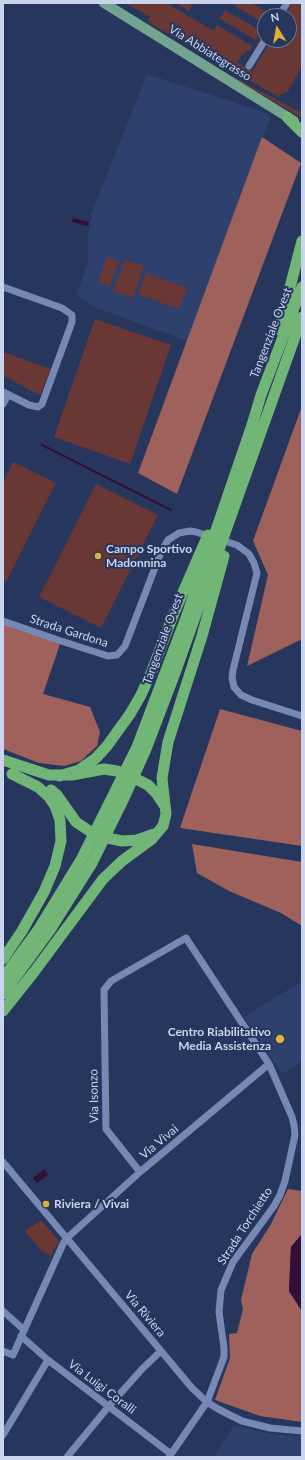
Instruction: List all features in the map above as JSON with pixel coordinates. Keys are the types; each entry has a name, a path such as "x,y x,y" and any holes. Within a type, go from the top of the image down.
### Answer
{"highway":[{"path":"288,117 302,122"},
{"path":"288,117 302,132"},
{"path":"261,395 286,307 302,241"},
{"name":"Tangenziale Ovest","path":"3,994 50,930 87,860 125,796 142,748 175,674 236,487 261,395 302,287"},
{"name":"Tangenziale Ovest","path":"236,487 262,430 302,317"},
{"path":"262,430 302,339"},
{"path":"59,776 79,770 96,758 119,731 134,708 147,681 203,544 236,487"},
{"path":"3,1011 103,879 122,861 152,839 161,829 166,819 162,782 168,742 202,636 236,487"},
{"path":"3,760 10,770 38,787 49,797 55,806 60,820 61,841 55,866 44,892 22,931 3,959"},
{"path":"10,770 59,776 97,770 117,771 148,785 156,793 166,808"},
{"path":"10,770 49,788 57,795 76,822 97,836 112,840 131,841 151,835 161,829"},
{"name":"Tangenziale Ovest","path":"3,978 87,860"}],"main road":[{"name":"Via Abbiategrasso","path":"104,3 302,126"}],"street":[{"path":"249,66 260,48"},
{"path":"3,287 62,308 72,315 72,322 42,404 38,407 29,405 5,394 3,404"},
{"name":"Strada Gardona","path":"3,621 108,656 117,655 125,646 164,546 171,538 179,533 187,531 196,532 237,545 244,548 249,554 257,573 233,670 232,678 234,687 241,695 252,700 302,716"},
{"name":"Via Isonzo","path":"140,1172 106,1130 104,990 111,981 186,938 229,1004"},
{"name":"Strada Torchietto","path":"170,1456 207,1402 224,1357 219,1312 221,1290 233,1262 274,1206 280,1195 285,1181 295,1135 292,1118 269,1064 229,1004"},
{"name":"Via Vivai","path":"66,1239 140,1172 269,1064"},
{"name":"Via Riviera","path":"4,1167 192,1388 207,1402 242,1421 270,1428 302,1431"},
{"path":"3,1351 13,1355 66,1239"},
{"name":"Via Luigi Coralli","path":"3,1311 48,1360 109,1406 170,1456"},
{"path":"67,1457 143,1368 162,1351"},
{"path":"3,1435 48,1360"}],"shaded area":[{"path":"125,3 166,3 214,31 217,25 252,46 250,51 246,51 244,55 242,54 237,62 252,72 266,48 297,48 297,8 289,8 292,3 302,3 302,66 288,91 281,94 279,97 153,25 148,21 150,17"},
{"path":"180,3 193,3 189,11 179,5"},
{"path":"230,3 251,3 260,8 257,8 257,19"},
{"path":"225,10 257,29 257,38 256,40 220,19"},
{"path":"147,74 269,114 270,118 187,341 94,307 77,294 88,262 88,234 92,212"},
{"path":"232,77 302,113 302,118"},
{"path":"262,137 301,163 177,494 138,473"},
{"path":"73,218 89,222 88,226 72,222"},
{"path":"107,257 119,261 110,286 98,282"},
{"path":"125,260 144,266 133,298 113,291"},
{"path":"146,273 187,288 179,309 138,294"},
{"path":"95,319 171,345 130,464 54,437"},
{"path":"3,352 51,369 40,395 3,376"},
{"path":"302,406 302,639 247,666 268,575 253,541"},
{"path":"13,462 56,483 6,582 3,581 3,483"},
{"name":"Campo Sportivo Madonnina","path":"96,484 158,515 101,628 39,597"},
{"path":"3,616 6,625 60,644 43,694 90,707 100,732 97,746 81,761 64,766 39,763 3,749"},
{"path":"220,709 302,731 302,846 180,828"},
{"path":"192,844 302,862 302,926 281,913 229,891 197,873"},
{"name":"Centro Riabilitativo Media Assistenza","path":"302,981 302,1061 282,1074 244,1017"},
{"path":"45,1170 48,1175 37,1183 33,1178"},
{"path":"288,1189 302,1191 302,1234 291,1247 289,1291 302,1311 302,1422 260,1416 215,1400 230,1358 229,1334 237,1333 243,1309 241,1300 252,1254 271,1224"},
{"path":"41,1220 59,1241 51,1256 41,1251 25,1231"},
{"path":"302,1234 302,1311 289,1291 291,1247"},
{"path":"234,1425 276,1435 302,1436 302,1457 214,1457"}],"waterway":[{"path":"42,445 171,510"}],"place":[{"name":"Campo Sportivo Madonnina","path":"98,556"},
{"name":"Centro Riabilitativo Media Assistenza","path":"280,1039"},
{"name":"Riviera / Vivai","path":"46,1204"}]}
